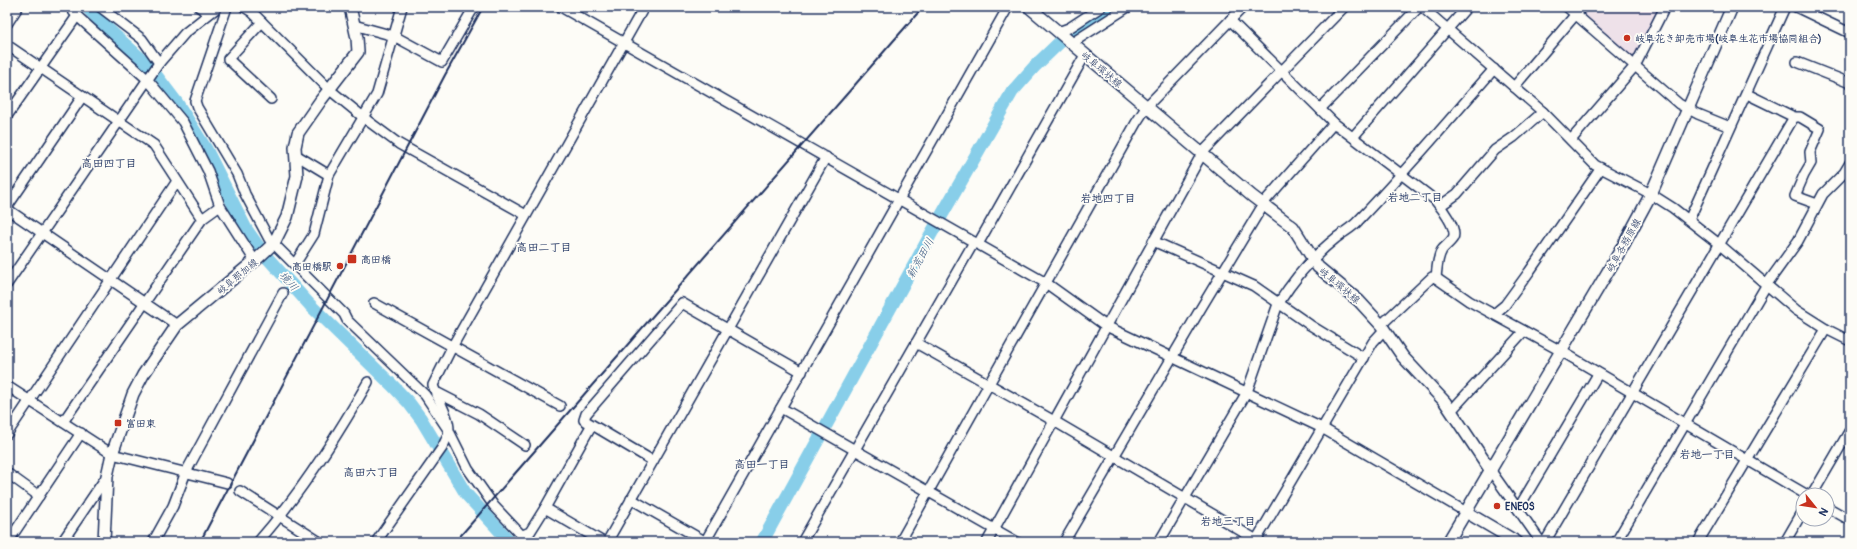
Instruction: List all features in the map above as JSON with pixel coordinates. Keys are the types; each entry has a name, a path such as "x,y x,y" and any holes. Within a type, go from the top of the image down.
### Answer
{"main road":[{"name":"岐阜那加線","path":"104,542 107,476 112,454 133,394 154,358 177,325 257,260 272,245 283,226 292,200 296,176 295,147 298,133 358,52 357,38 350,7"},
{"name":"岐阜環状線","path":"1029,7 1293,227 1318,267 1360,301 1403,357 1451,411 1491,471"},
{"name":"岐阜各務原線","path":"1491,471 1623,246 1651,194 1732,7"},
{"path":"1448,542 1491,471"},
{"path":"1466,512 1517,542"}],"street":[{"path":"7,24 18,7"},
{"path":"70,7 77,16 147,79 182,122 208,171 220,206 257,260"},
{"path":"100,7 142,39 159,63"},
{"path":"199,7 209,13"},
{"path":"7,284 159,63 185,33 218,7"},
{"path":"227,7 195,101 197,107 237,174 245,194 272,245 295,264 379,352 425,395 468,469 494,506 526,538 545,508 591,426"},
{"path":"244,7 253,10 262,22 330,90 364,118 407,148 526,215"},
{"path":"295,264 314,234 329,175 377,94 402,7"},
{"path":"354,25 394,36 442,62 474,7"},
{"path":"561,7 1046,283 1106,326 1322,428 1466,512"},
{"path":"376,542 432,462 448,435 447,421 433,385 452,347 644,7"},
{"path":"631,499 706,542 1008,7"},
{"path":"1058,32 1068,28 1101,7"},
{"path":"1072,43 1128,7"},
{"path":"900,542 1136,123 1147,106 1243,7"},
{"path":"987,542 1203,152 1344,7"},
{"path":"1320,109 1419,7"},
{"path":"1422,7 1543,112 1595,165 1651,194 1689,220 1767,284 1796,310 1826,329 1850,341"},
{"path":"1353,137 1467,7"},
{"path":"1566,7 1679,104 1730,127"},
{"path":"1514,86 1582,7"},
{"path":"1571,140 1635,66 1665,7"},
{"path":"1689,220 1785,7"},
{"path":"1796,7 1850,33"},
{"path":"7,116 77,16"},
{"path":"1230,20 1334,123 1401,173 1435,200 1440,206 1454,232 1453,238 1442,250 1439,258 1436,278"},
{"path":"262,22 228,59 271,99"},
{"path":"7,45 154,145 202,219"},
{"path":"802,542 916,343 1085,55"},
{"path":"1797,62 1850,83"},
{"path":"1159,542 1247,392 1278,304 1287,291 1312,259 1355,224 1494,70"},
{"path":"1747,94 1794,117 1800,117 1820,129 1810,152 1811,164 1804,175 1796,196 1817,204"},
{"path":"82,97 7,208 177,325"},
{"path":"1440,206 1457,194 1495,150 1514,137 1543,112"},
{"path":"1545,542 1794,117"},
{"path":"1064,542 1264,204 1334,123"},
{"path":"296,155 329,175"},
{"path":"607,542 826,157"},
{"path":"1616,542 1767,284 1798,241 1817,204 1850,163"},
{"path":"1494,314 1505,305 1601,168"},
{"path":"7,434 177,181"},
{"path":"63,422 202,219 220,206"},
{"path":"1153,241 1254,286 1278,304 1364,358"},
{"path":"916,343 1054,420 1257,541 1382,328 1432,277 1436,278 1469,301 1561,351 1632,394 1795,488"},
{"path":"153,542 173,506 186,472 283,293"},
{"path":"374,303 560,406"},
{"path":"653,461 591,426 584,420 586,414 682,303 802,372"},
{"path":"1698,542 1826,329"},
{"path":"1451,411 1524,331"},
{"path":"1518,509 1598,374"},
{"path":"258,542 280,516 338,435 368,382"},
{"path":"7,386 112,454 186,472 227,484"},
{"path":"436,394 438,393 479,414 525,446"},
{"path":"781,408 1017,542"},
{"path":"1817,487 1850,430"},
{"path":"8,542 81,433"},
{"path":"1491,471 1541,542"},
{"path":"7,473 39,496"},
{"path":"62,542 107,476"},
{"path":"240,491 320,542"},
{"path":"545,508 603,542"},
{"path":"1835,512 1850,520"},
{"path":"1785,542 1795,525"}],"shaded area":[{"name":"岐阜花き卸売市場(岐阜生花市場協同組合)","path":"1584,7 1660,7 1634,62 1581,14"}],"waterway":[{"name":"境川","path":"87,7 108,29 149,66 177,103 206,149 246,229 263,253 310,305 409,403 421,419 466,494 510,542"},
{"name":"新荒田川","path":"762,542 931,234 1012,92 1035,66 1060,42 1115,7"}],"railway":[{"path":"200,542 445,75 483,7"},
{"path":"455,542 923,7"}],"place":[{"name":"岐阜花き卸売市場(岐阜生花市場協同組合)","path":"1627,38"},
{"name":"高田橋","path":"352,259"},
{"name":"高田橋駅","path":"340,266"},
{"name":"富田東","path":"118,423"},
{"name":"ENEOS","path":"1497,506"}],"district":[{"name":"高田四丁目","path":"109,163"},
{"name":"岩地二丁目","path":"1415,197"},
{"name":"岩地四丁目","path":"1108,198"},
{"name":"高田二丁目","path":"544,247"},
{"name":"岩地一丁目","path":"1707,454"},
{"name":"高田一丁目","path":"762,464"},
{"name":"高田六丁目","path":"371,472"},
{"name":"岩地三丁目","path":"1228,521"}]}
